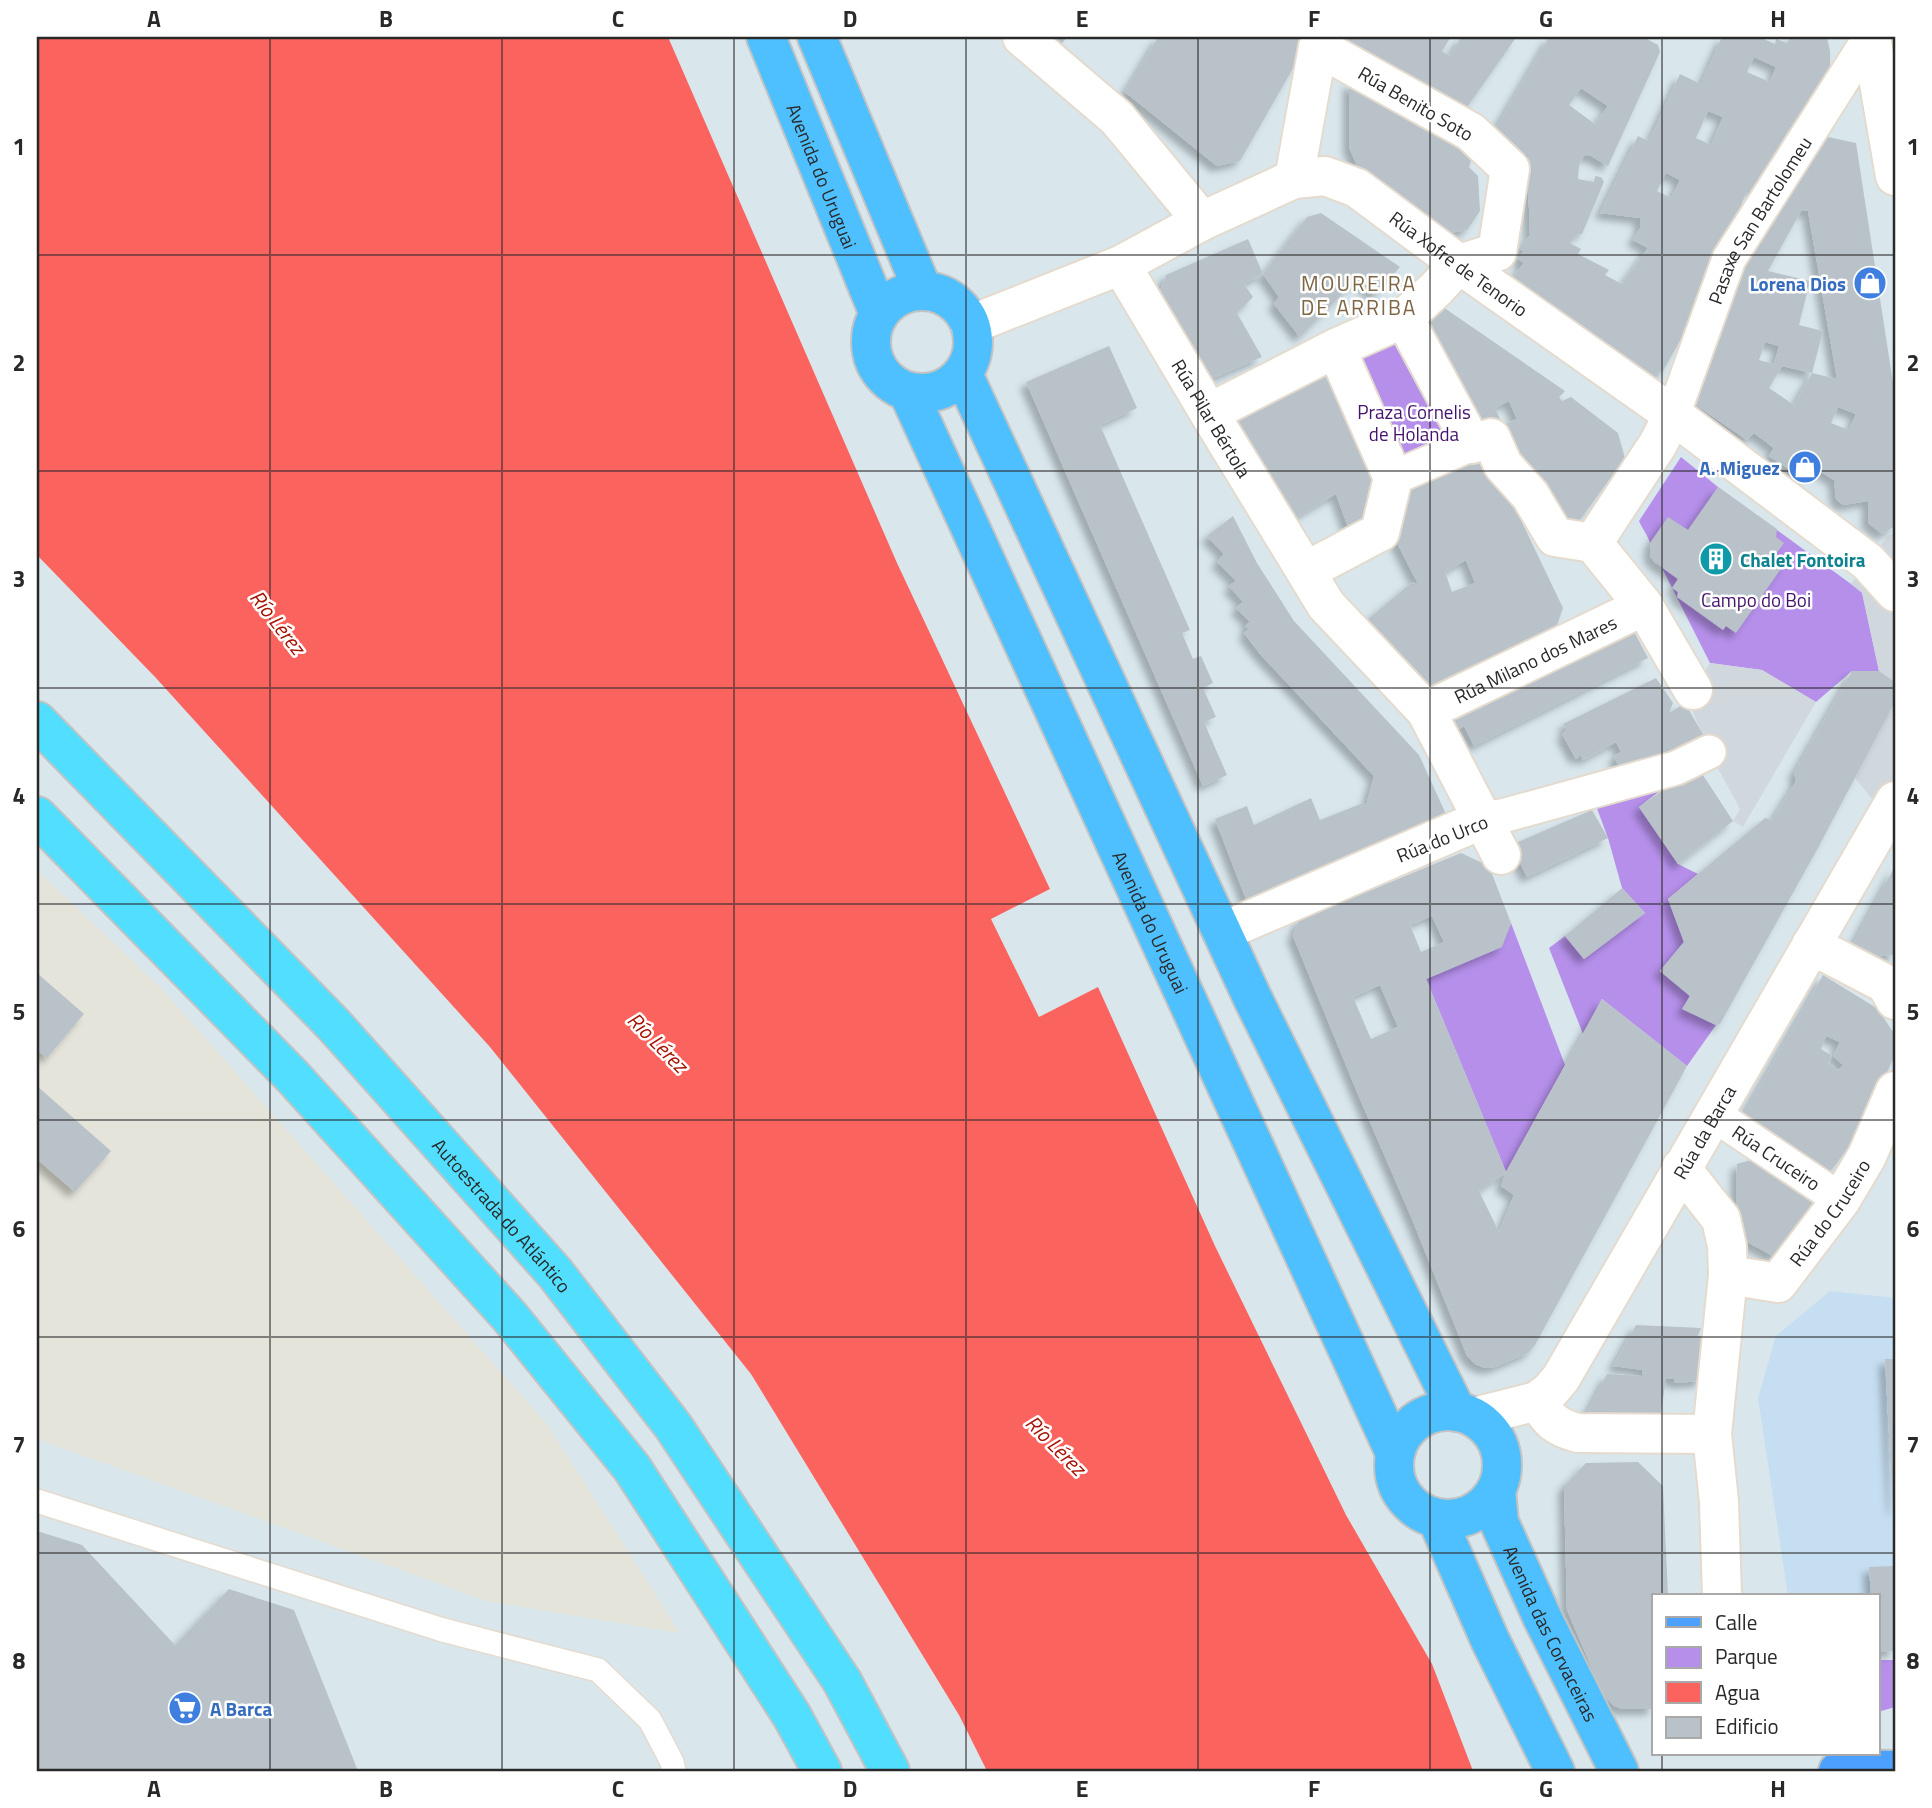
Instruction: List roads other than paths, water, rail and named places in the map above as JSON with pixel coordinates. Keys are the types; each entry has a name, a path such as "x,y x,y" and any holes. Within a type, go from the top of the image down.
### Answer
{"highway":[{"name":"Avenida do Uruguai","path":"766,37 879,314"},
{"path":"817,37 923,290"},
{"path":"923,290 939,293 952,300 963,311 974,341 971,358 963,374 938,391 923,394 908,392 893,385 882,374 870,345 872,329 879,314 890,302 906,293 923,290"},
{"path":"963,374 1265,1024 1466,1414"},
{"name":"Avenida do Uruguai","path":"908,392 1395,1453"},
{"name":"Autoestrada do Atlántico","path":"37,721 334,1025 555,1273 673,1426 842,1681 890,1771"},
{"path":"37,816 293,1077 510,1317 632,1468 792,1716 822,1771"},
{"path":"1441,1411 1466,1414 1487,1427 1497,1442 1502,1458 1496,1491 1485,1505 1471,1515 1454,1519 1420,1513 1398,1487 1394,1470 1395,1453 1401,1438 1411,1425 1425,1416 1441,1411"},
{"name":"Avenida das Corvaceiras","path":"1496,1491 1499,1522 1542,1617 1619,1771"},
{"path":"1437,1518 1490,1640 1555,1771"}],"main road":[{"path":"1844,1770 1873,1756"},
{"path":"1844,1770 1895,1770"}],"street":[{"path":"1022,37 1117,118 1202,221"},
{"path":"1870,37 1895,176"},
{"name":"Pasaxe San Bartolomeu","path":"1673,415 1729,258 1870,37"},
{"path":"1294,179 1320,42"},
{"name":"Rúa Benito Soto","path":"1320,42 1471,132 1510,169 1497,252 1459,264"},
{"name":"Rúa Xofre de Tenorio","path":"970,324 1121,265 1202,221 1294,179 1325,176 1357,188 1459,264 1673,415 1868,562 1895,592"},
{"path":"1209,413 1336,348 1404,318 1459,264"},
{"name":"Rúa Pilar Bértola","path":"1121,265 1326,605 1426,711 1501,855"},
{"path":"1404,318 1472,444"},
{"path":"1307,572 1380,532 1393,478 1336,348"},
{"path":"1593,543 1658,444 1673,415"},
{"path":"1393,478 1491,438 1503,465 1530,495 1555,537 1593,543 1644,606 1693,690"},
{"name":"Rúa Milano dos Mares","path":"1426,711 1644,606"},
{"name":"Rúa do Urco","path":"1222,932 1483,819 1676,768 1709,752"},
{"name":"Rúa da Barca","path":"1537,1401 1561,1378 1895,801"},
{"path":"1811,944 1886,984 1895,1000"},
{"name":"Rúa do Cruceiro","path":"1728,1275 1778,1283 1841,1200 1867,1156 1895,1091"},
{"name":"Rúa Cruceiro","path":"1713,1114 1841,1200"},
{"path":"1681,1168 1721,1219 1727,1246 1728,1275 1712,1434 1719,1502 1722,1594"},
{"path":"1466,1414 1537,1401 1546,1415 1561,1429 1578,1433 1712,1434"}],"lane":[{"path":"37,1502 443,1630 598,1670 650,1720 674,1771"}],"water":[{"name":"Río Lérez","path":"37,37 668,37 897,563 1050,889 991,919 1039,1017 1098,987 1215,1246 1346,1515 1432,1664 1473,1771 987,1771 959,1715 751,1374 490,1047 156,678 37,555"}],"place":[{"name":"Lorena Dios","path":"1870,283"},
{"name":"A. Miguez","path":"1805,467"},
{"name":"Chalet Fontoira","path":"1716,559"},
{"name":"A Barca","path":"185,1708"}],"district":[{"name":"MOUREIRA DE ARRIBA","path":"1359,295"}],"park label":[{"name":"Praza Cornelis de Holanda","path":"1414,422"},
{"name":"Campo do Boi","path":"1756,599"}]}
